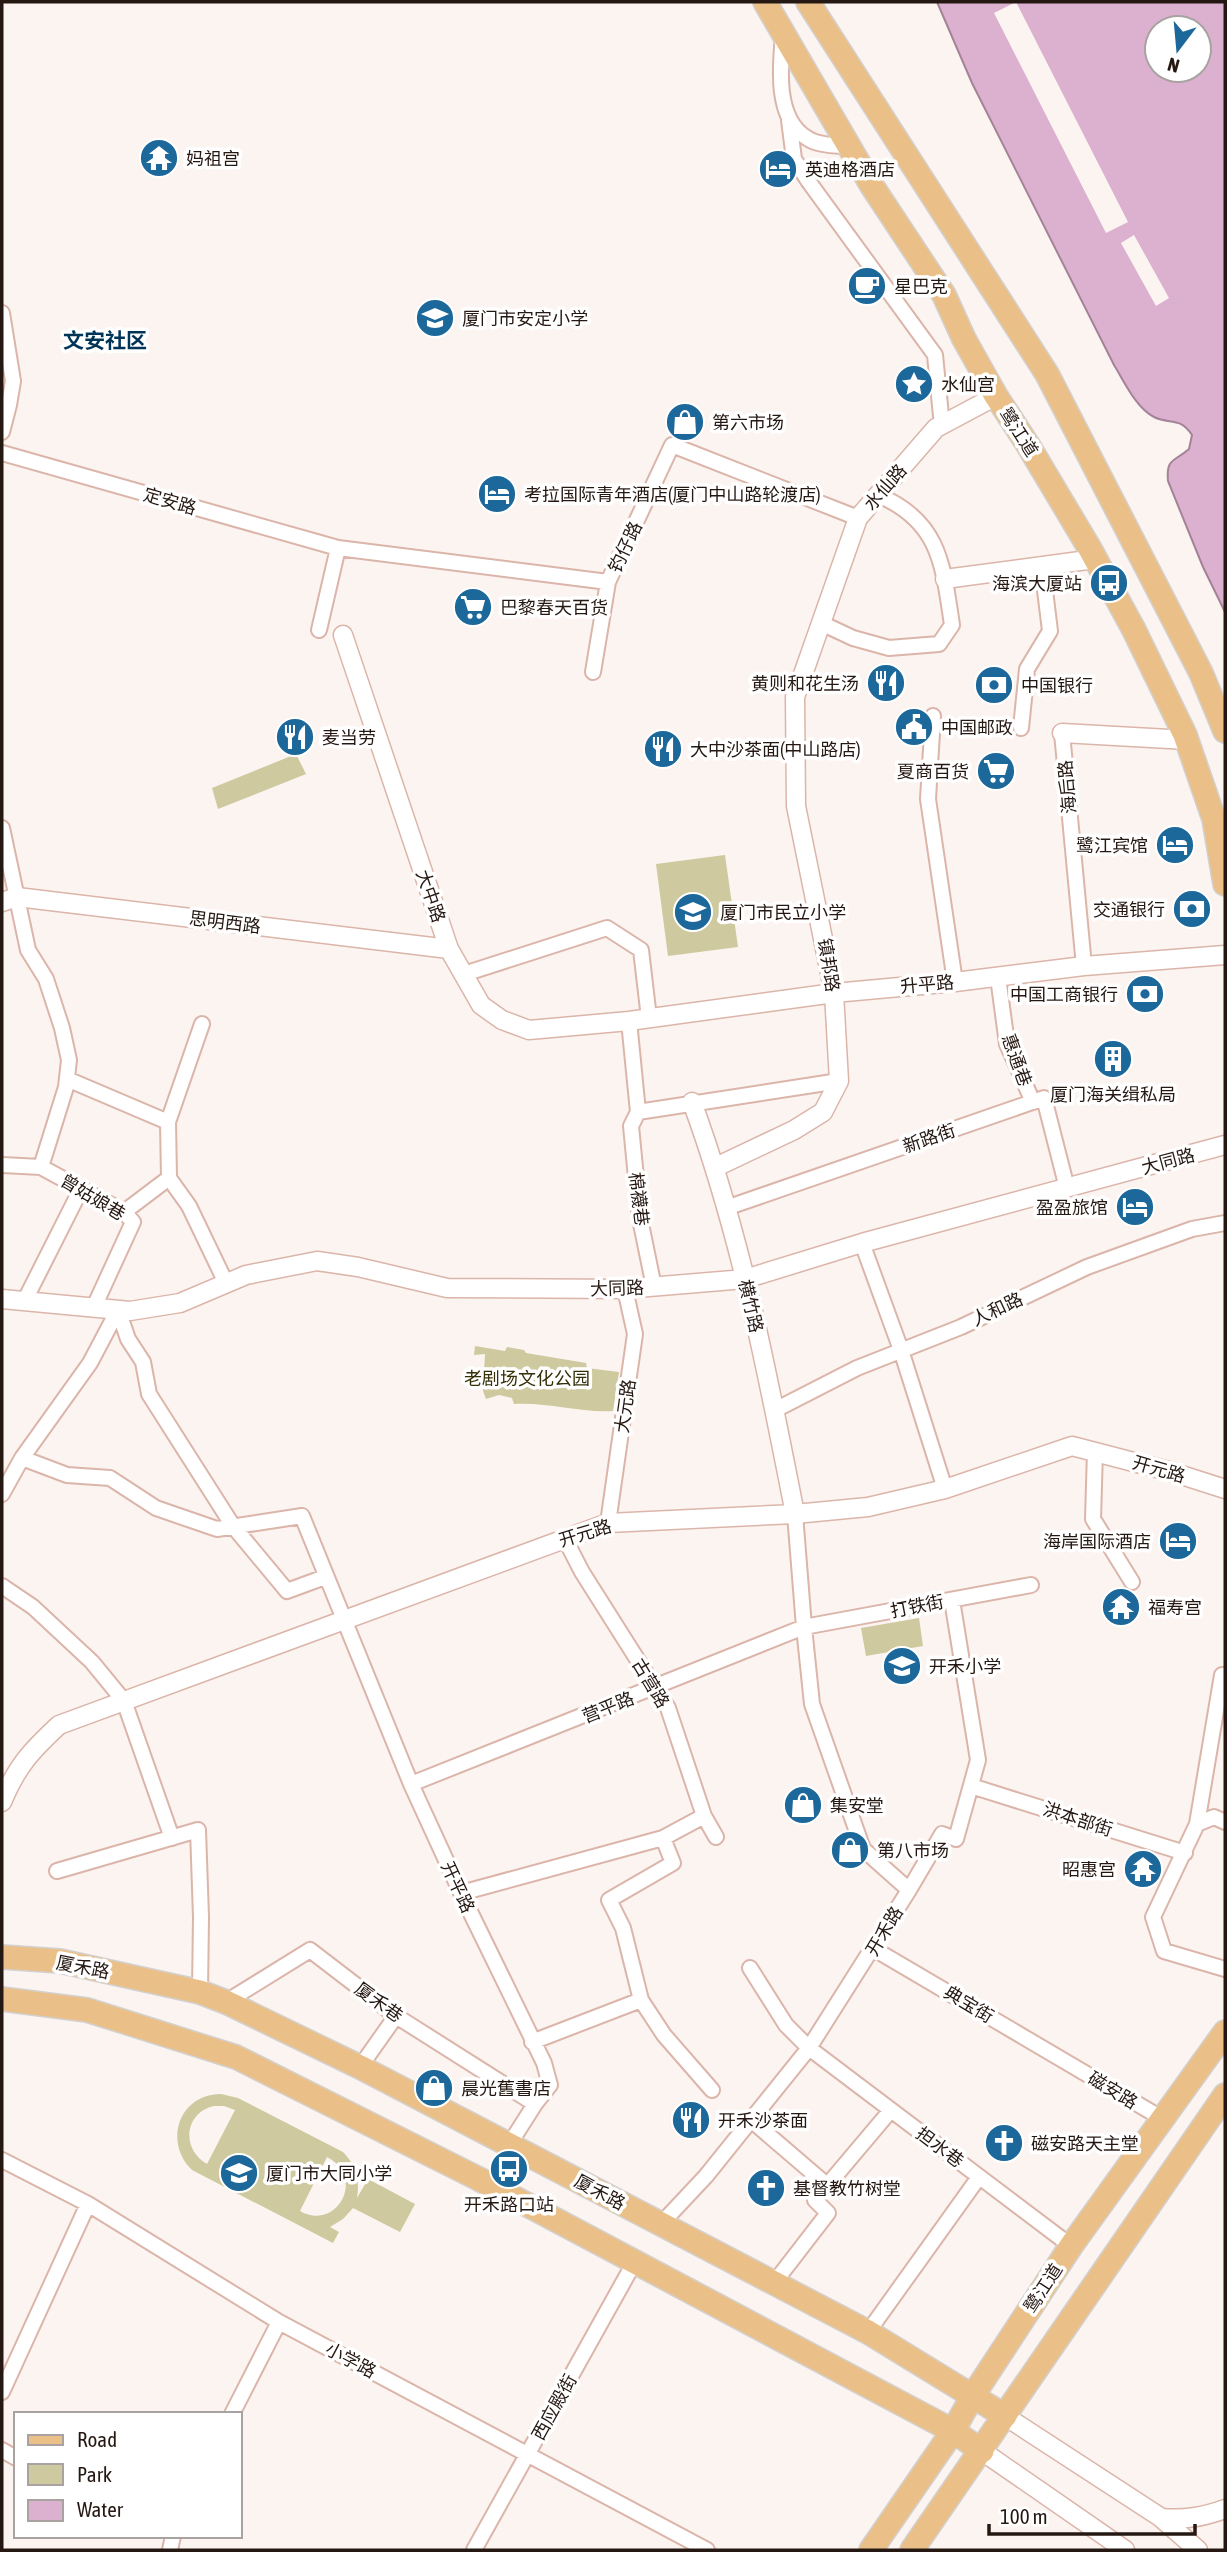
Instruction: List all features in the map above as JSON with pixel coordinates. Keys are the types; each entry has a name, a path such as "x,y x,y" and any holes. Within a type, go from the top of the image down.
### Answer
{"main road":[{"name":"鹭江道","path":"765,2 872,186 944,295 964,339 996,396 1095,559 1134,631 1187,740 1214,819 1225,884"},
{"path":"808,2 1047,374 1201,673 1225,731"},
{"name":"厦禾路","path":"2,1956 60,1961 200,1992 226,2002 360,2067 868,2332 1005,2417"},
{"path":"2,1999 87,2010 236,2057 467,2173 953,2431 982,2451"},
{"name":"鹭江道","path":"871,2550 953,2431 972,2397 1071,2246 1225,2032"},
{"path":"912,2550 1225,2095"}],"street":[{"path":"783,31 779,77 794,159 935,355 942,426"},
{"path":"789,120 807,139 850,147"},
{"path":"2,313 13,381 2,432"},
{"name":"水仙路","path":"795,697 858,518 936,428 996,396"},
{"name":"钓仔路","path":"338,548 608,582 673,445 858,518"},
{"name":"定安路","path":"2,453 338,548"},
{"path":"821,623 853,638 889,648 939,644 952,625 945,579 927,530 899,504 878,495"},
{"path":"319,631 338,548"},
{"path":"945,579 1095,559"},
{"path":"1021,728 1027,669 1051,631 1042,566"},
{"path":"593,671 608,582"},
{"name":"大中路","path":"342,635 449,949 481,1005 502,1020 529,1030 629,1021"},
{"name":"镇邦路","path":"795,697 796,806 834,993 839,1081"},
{"path":"933,716 928,799 955,982"},
{"path":"1062,733 1187,740"},
{"name":"海后路","path":"1062,733 1084,966"},
{"path":"2,828 10,899 28,950 46,979 69,1060 67,1079 41,1167"},
{"name":"思明西路","path":"10,899 449,949"},
{"path":"464,974 607,928 641,950 649,1018"},
{"name":"升平路","path":"629,1021 834,993 1084,966 1225,955"},
{"name":"惠通巷","path":"998,977 1007,1044 1032,1102"},
{"name":"棉襪巷","path":"629,1021 638,1112 631,1126 632,1139 640,1219 654,1287"},
{"path":"202,1024 168,1122 169,1178 189,1206 226,1283"},
{"path":"67,1079 168,1122"},
{"path":"638,1112 839,1081"},
{"path":"716,1167 794,1130 823,1112 839,1081"},
{"path":"1032,1102 1044,1098 1067,1188"},
{"name":"横竹路","path":"692,1102 716,1167 745,1279 775,1409 795,1514"},
{"name":"新路街","path":"726,1208 1032,1102"},
{"name":"大同路","path":"2,1299 130,1311 180,1303 246,1275 317,1261 358,1267 447,1288 625,1289 745,1279 862,1243 1225,1145"},
{"name":"曾姑娘巷","path":"2,1165 41,1167 124,1212 133,1223 94,1307"},
{"path":"124,1212 169,1178"},
{"path":"25,1300 80,1189"},
{"name":"人和路","path":"775,1409 857,1368 961,1326 1087,1267 1192,1229 1225,1223"},
{"path":"862,1243 901,1350 946,1489"},
{"name":"大元路","path":"608,1523 635,1334 625,1289"},
{"path":"2,1494 22,1458 90,1363 118,1310"},
{"path":"118,1310 128,1339 143,1362 149,1394 233,1526 287,1591 325,1577"},
{"name":"开元路","path":"3,1797 28,1754 59,1725 608,1523 795,1514 868,1507 946,1489 1072,1446 1225,1489"},
{"path":"1095,1451 1093,1519 1132,1582"},
{"path":"22,1458 67,1475 110,1478 156,1508 217,1529 233,1526"},
{"name":"开禾路","path":"661,2224 809,2048 909,1890 863,1849 812,1704 795,1514"},
{"name":"开平路","path":"233,1526 302,1516 342,1620 411,1784 544,2063 550,2085 509,2145"},
{"name":"古营路","path":"565,1539 582,1572 668,1707 704,1816 716,1837"},
{"name":"打铁街","path":"804,1627 1031,1585"},
{"path":"2,1586 33,1607 92,1662 124,1701 172,1838"},
{"path":"909,1890 942,1834 956,1839 978,1760 952,1600"},
{"name":"营平路","path":"411,1784 804,1627"},
{"path":"1225,1675 1222,1675 1196,1824 1185,1853 1153,1917 1164,1951 1225,1969"},
{"name":"洪本部街","path":"971,1786 1185,1853"},
{"path":"461,1893 663,1838 704,1816"},
{"path":"1196,1824 1214,1817 1225,1822"},
{"path":"57,1871 198,1830 200,1992"},
{"path":"663,1838 673,1863 609,1900 623,1928 641,2000 664,2035 712,2090"},
{"name":"典宝街","path":"874,1949 1063,2060"},
{"name":"厦禾巷","path":"226,2002 310,1950 396,2016 535,2104"},
{"name":"担水巷","path":"750,1968 786,2025 809,2048 1071,2246"},
{"path":"533,2042 641,2000"},
{"path":"360,2067 396,2016"},
{"name":"磁安路","path":"1063,2060 1163,2119"},
{"path":"774,2283 828,2213 816,2200 891,2110"},
{"path":"751,2120 828,2186"},
{"name":"小学路","path":"2,2160 88,2204 279,2322 703,2549"},
{"path":"868,2332 979,2177"},
{"path":"2,2392 88,2204"},
{"name":"西应殿街","path":"474,2550 634,2263"},
{"path":"233,2412 279,2322"},
{"name":"厦禾路","path":"1005,2417 1160,2518 1198,2550"},
{"path":"982,2451 1125,2550"},
{"path":"1160,2518 1202,2518 1225,2509"}],"green space":[{"path":"296,754 306,774 218,809 212,788"},
{"path":"725,855 738,947 668,956 656,864"},
{"name":"老剧场文化公园","path":"475,1346 505,1351 507,1347 524,1350 526,1353 586,1363 587,1368 619,1372 613,1411 514,1404 512,1398 499,1395 486,1399 483,1391 485,1354 474,1355"},
{"path":"919,1618 923,1646 866,1656 861,1628"},
{"path":"221,2094 238,2098 343,2152 356,2173 357,2198 368,2179 415,2204 400,2232 353,2208 343,2219 330,2227 339,2232 333,2243 192,2170 183,2159 177,2134 186,2111 207,2096","holes":["214,2106 235,2110 207,2164 193,2150 190,2132 197,2116","327,2157 339,2166 345,2177 346,2189 335,2209 313,2216 300,2211"]}],"water":[{"path":"937,2 1225,2 1225,612 1203,567 1168,481 1170,464 1189,449 1192,435 1183,425 1148,413 1131,394 972,83"}],"pier":[{"path":"1016,2 1128,222 1106,233 994,13"},
{"path":"1134,235 1169,298 1156,306 1121,243"}],"place":[{"name":"妈祖宫","path":"159,158"},
{"name":"英迪格酒店","path":"778,169"},
{"name":"星巴克","path":"867,286"},
{"name":"厦门市安定小学","path":"435,318"},
{"name":"水仙宫","path":"914,384"},
{"name":"第六市场","path":"685,422"},
{"name":"考拉国际青年酒店(厦门中山路轮渡店)","path":"497,494"},
{"name":"海滨大厦站","path":"1109,583"},
{"name":"巴黎春天百货","path":"473,607"},
{"name":"黄则和花生汤","path":"886,683"},
{"name":"中国银行","path":"994,685"},
{"name":"中国邮政","path":"914,727"},
{"name":"麦当劳","path":"295,737"},
{"name":"大中沙茶面(中山路店)","path":"663,749"},
{"name":"夏商百货","path":"996,771"},
{"name":"鹭江宾馆","path":"1175,845"},
{"name":"交通银行","path":"1192,909"},
{"name":"厦门市民立小学","path":"693,912"},
{"name":"中国工商银行","path":"1145,994"},
{"name":"厦门海关缉私局","path":"1113,1059"},
{"name":"盈盈旅馆","path":"1135,1207"},
{"name":"海岸国际酒店","path":"1178,1541"},
{"name":"福寿宫","path":"1121,1607"},
{"name":"开禾小学","path":"902,1666"},
{"name":"集安堂","path":"803,1805"},
{"name":"第八市场","path":"850,1850"},
{"name":"昭惠宫","path":"1143,1869"},
{"name":"晨光舊書店","path":"434,2088"},
{"name":"开禾沙茶面","path":"691,2120"},
{"name":"磁安路天主堂","path":"1004,2143"},
{"name":"开禾路口站","path":"509,2169"},
{"name":"厦门市大同小学","path":"239,2173"},
{"name":"基督教竹树堂","path":"766,2188"}],"district":[{"name":"文安社区","path":"105,340"}]}
